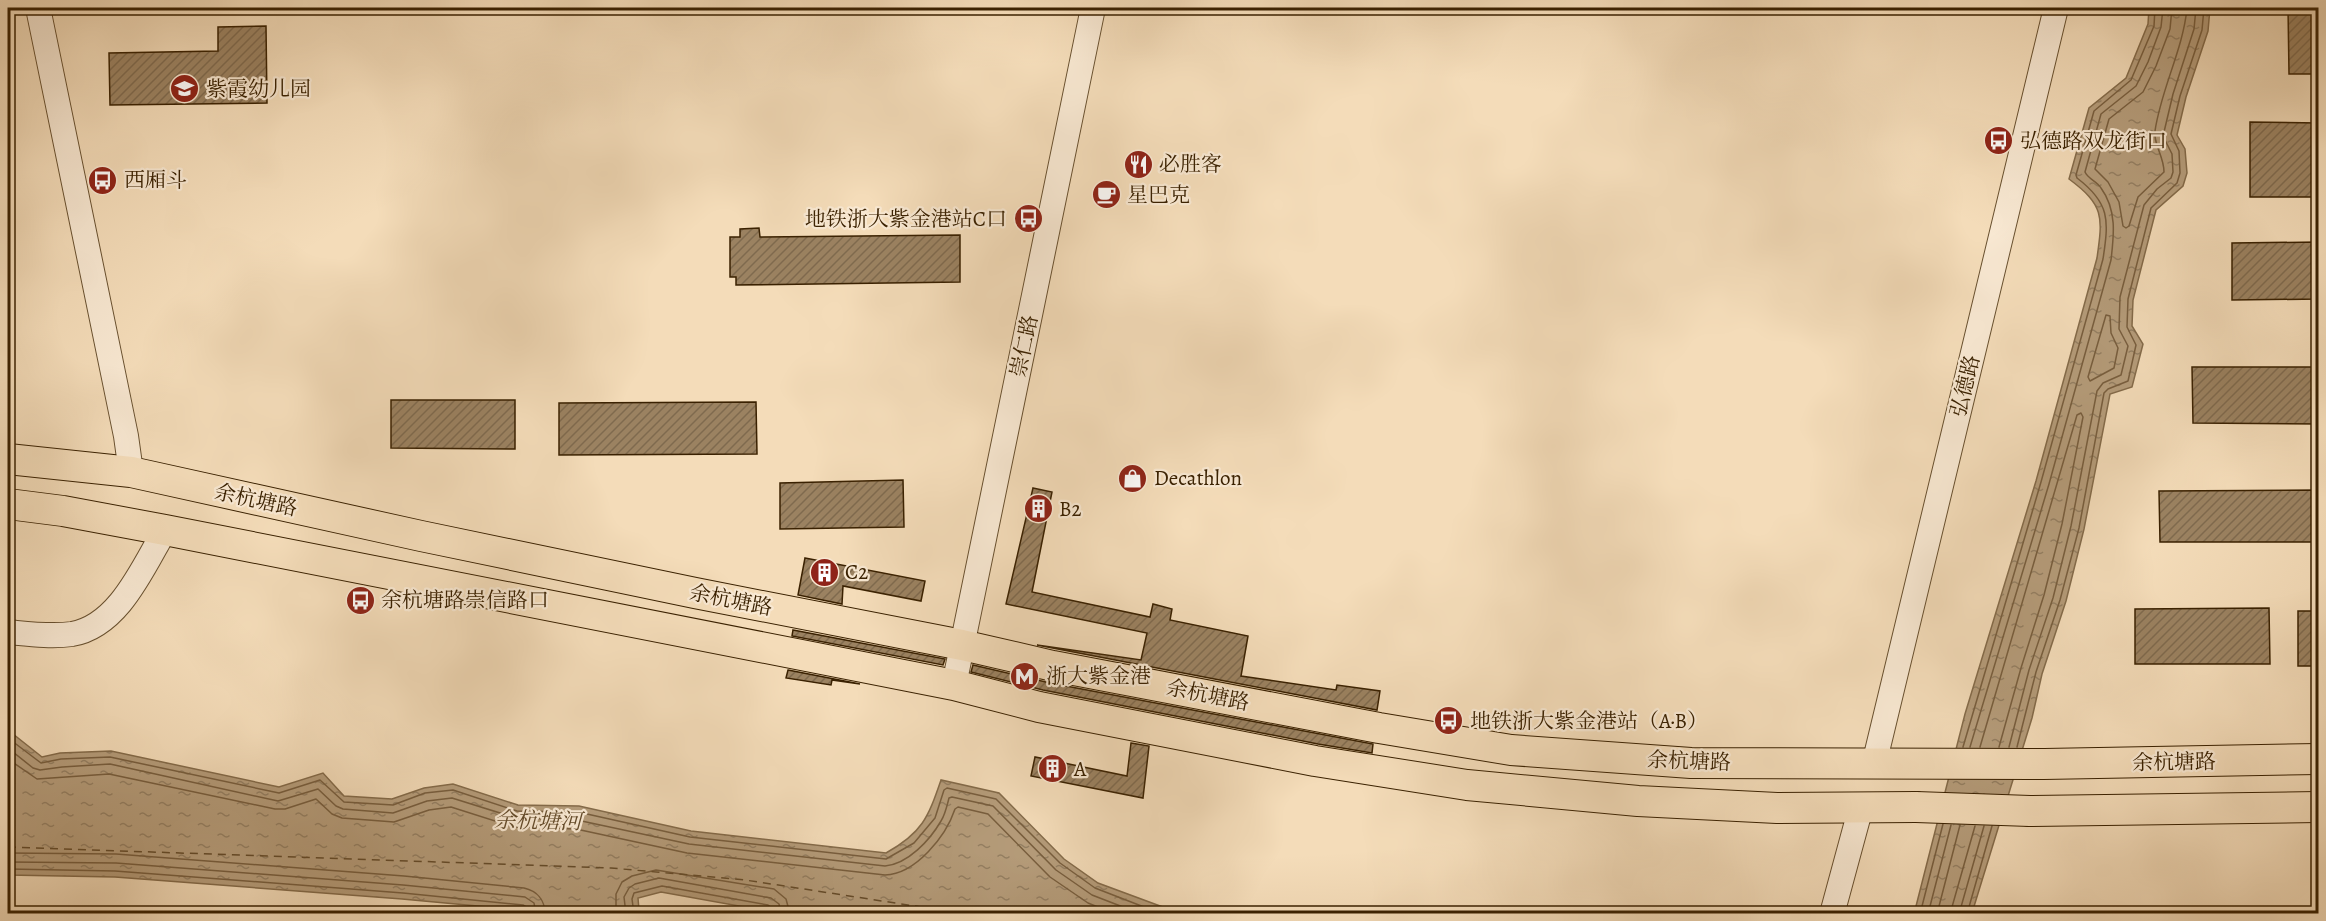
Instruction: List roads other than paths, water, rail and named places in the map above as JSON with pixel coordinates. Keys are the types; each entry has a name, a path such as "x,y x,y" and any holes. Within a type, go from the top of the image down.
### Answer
{"main road":[{"name":"余杭塘路","path":"8,459 131,472 695,593 962,645 1053,666 1379,728 1511,750 1692,763 2044,764 2319,759"},
{"name":"余杭塘路","path":"8,504 63,511 165,530 954,685 1073,714 1315,761 1467,785 1638,801 1777,808 1916,807 2030,811 2319,807"}],"street":[{"path":"38,8 126,436 131,472"},
{"name":"崇仁路","path":"954,685 1093,8"},
{"name":"弘德路","path":"1874,764 2056,8"},
{"path":"8,632 51,636 73,634 93,628 113,613 165,530"},
{"path":"1832,914 1861,807"}],"water":[{"path":"2149,8 2210,8 2208,31 2186,97 2177,135 2185,149 2187,173 2183,186 2156,210 2133,300 2132,326 2143,344 2132,387 2110,394 2084,529 2066,601 2042,674 2032,718 1972,913 1914,914 1965,714 2036,481 2097,258 2100,232 2098,212 2089,196 2069,179 2089,108 2126,78 2148,24"},
{"name":"余杭塘河","path":"8,730 42,757 60,753 111,751 279,787 323,773 344,796 392,799 424,788 453,784 518,805 579,806 691,831 886,853 916,831 932,805 941,780 999,793 1064,859 1098,883 1179,913 783,914 661,892 638,898 641,913 552,913 115,877 8,875"}],"place":[{"name":"紫霞幼儿园","path":"185,89"},
{"name":"弘德路双龙街口","path":"1999,141"},
{"name":"必胜客","path":"1138,164"},
{"name":"西厢斗","path":"103,180"},
{"name":"星巴克","path":"1106,195"},
{"name":"地铁浙大紫金港站C口","path":"1028,219"},
{"name":"Decathlon","path":"1133,478"},
{"name":"B2","path":"1038,509"},
{"name":"C2","path":"824,572"},
{"name":"余杭塘路崇信路口","path":"360,600"},
{"name":"浙大紫金港","path":"1025,676"},
{"name":"地铁浙大紫金港站（A·B）","path":"1449,721"},
{"name":"A","path":"1053,769"}]}
